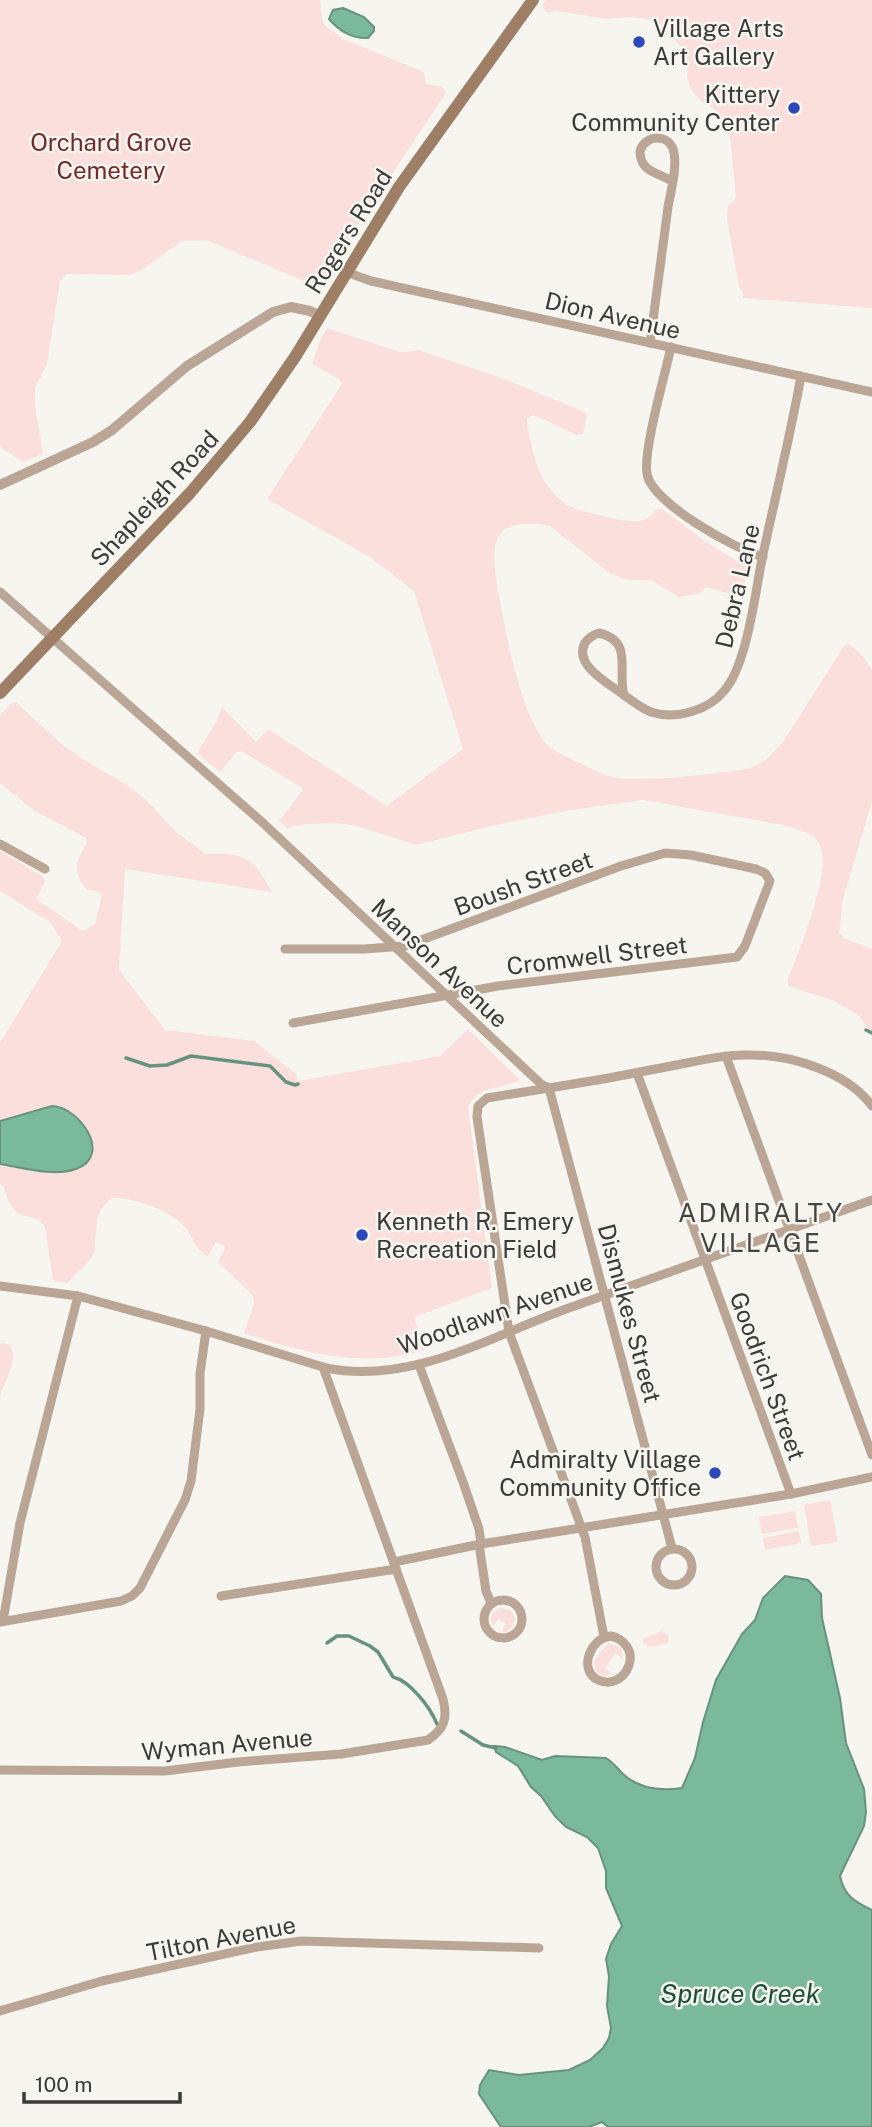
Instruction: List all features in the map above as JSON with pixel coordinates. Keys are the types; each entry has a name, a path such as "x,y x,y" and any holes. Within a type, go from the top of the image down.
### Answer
{"main road":[{"name":"Rogers Road","path":"320,316 399,187 533,0"},
{"name":"Shapleigh Road","path":"0,694 190,492 237,438 275,387 320,316"}],"street":[{"path":"650,343 672,181 674,155 672,146 661,138 646,141 640,151 642,163 649,171 672,181"},
{"name":"Dion Avenue","path":"346,272 371,281 872,392"},
{"name":"Rogers Road","path":"0,485 93,442 112,430 187,366 273,312 291,307 320,316"},
{"path":"671,348 647,456 649,482 659,493 718,538 745,552 762,557"},
{"name":"Debra Lane","path":"624,695 620,679 623,660 620,648 606,635 595,634 586,641 584,660 594,673 624,695 649,711 677,714 696,710 724,691 735,674 801,376"},
{"name":"Manson Avenue","path":"0,592 262,823 448,995 531,1077 549,1088"},
{"path":"0,844 45,869"},
{"name":"Boush Street","path":"285,948 395,948 664,853 691,855 756,869 769,878"},
{"name":"Cromwell Street","path":"293,1023 498,986 737,957 745,946 769,887 769,878"},
{"path":"604,1637 582,1528 509,1332 477,1110 479,1104 486,1098 726,1056 764,1055 800,1063 843,1081 856,1088 872,1106"},
{"path":"726,1056 872,1455"},
{"name":"Goodrich Street","path":"637,1073 791,1494"},
{"name":"Dismukes Street","path":"549,1088 672,1548"},
{"name":"Woodlawn Avenue","path":"0,1286 78,1296 323,1367 366,1371 419,1365 872,1200"},
{"path":"78,1296 20,1524 2,1621 121,1601 140,1588 185,1500 191,1480 206,1331"},
{"path":"419,1365 480,1529 486,1591 492,1604"},
{"path":"323,1367 395,1565"},
{"path":"221,1596 395,1565 480,1544 791,1494 872,1477"},
{"name":"Dismukes Street","path":"672,1548 685,1553 692,1566 690,1575 678,1585 662,1581 656,1570 659,1556 672,1548"},
{"name":"Wyman Avenue","path":"0,1770 165,1771 341,1754 428,1740 439,1732 446,1720 443,1699 395,1565"},
{"path":"505,1600 517,1606 522,1614 522,1622 514,1634 502,1638 487,1629 485,1614 492,1604 505,1600"},
{"path":"611,1636 621,1640 630,1655 629,1666 624,1674 609,1682 596,1679 588,1669 588,1657 592,1648 604,1637 611,1636"},
{"name":"Tilton Avenue","path":"0,2011 102,1981 296,1941 539,1948"}],"green space":[{"name":"Orchard Grove Cemetery","path":"0,0 320,0 323,24 343,39 424,72 426,84 442,87 446,93 319,284 314,285 206,240 182,241 142,270 128,275 66,274 60,281 47,364 35,388 35,406 43,454 23,462 0,447"},
{"path":"545,0 872,0 872,308 743,298 727,219 728,205 736,196 729,128 715,110 691,90 687,77 688,60 680,46 655,20 628,17 608,19 547,12 542,6"},
{"path":"327,328 403,353 418,350 502,378 584,412 587,415 583,434 577,435 534,415 527,418 537,465 556,496 573,508 626,521 644,520 662,509 746,567 744,594 741,597 706,587 698,594 679,597 653,581 624,579 611,574 550,526 517,525 504,530 496,542 494,562 514,667 525,704 540,735 557,751 598,772 620,779 672,778 748,769 766,760 783,742 844,646 849,644 859,652 872,669 872,801 843,899 839,933 843,938 872,949 872,1033 857,1014 832,1000 788,986 788,979 814,908 822,868 822,852 817,840 806,832 783,825 643,800 571,810 416,845 357,826 337,823 287,828 279,821 303,790 301,787 243,752 237,751 220,772 197,753 216,723 222,707 256,742 268,729 387,806 463,749 414,591 370,557 267,499 342,384 339,379 312,364"},
{"path":"16,702 59,742 127,785 147,801 176,832 206,854 239,856 253,865 272,892 125,869 119,970 165,1030 254,1041 296,1074 299,1083 440,1056 468,1029 520,1080 478,1094 468,1107 492,1288 414,1317 425,1350 379,1358 334,1356 289,1347 244,1333 254,1304 253,1296 218,1262 226,1247 216,1242 208,1256 195,1245 178,1220 160,1210 129,1199 111,1198 101,1209 97,1220 94,1254 87,1264 67,1283 53,1280 45,1227 40,1221 24,1216 14,1209 0,1184 0,1164 38,1171 65,1171 77,1168 93,1151 52,1106 0,1121 0,1043 62,941 50,922 0,891 0,851 42,876 45,881 36,899 83,931 95,924 102,895 87,890 77,872 78,861 87,843 86,838 35,811 0,783 0,715"},
{"path":"0,1344 10,1345 13,1357 0,1396"},
{"path":"830,1500 838,1542 811,1546 804,1505"},
{"path":"795,1511 798,1528 762,1534 759,1517"},
{"path":"799,1531 801,1543 765,1550 763,1538"},
{"path":"501,1608 511,1610 515,1618 513,1626 506,1632 502,1631 506,1623 498,1619 493,1626 491,1619 493,1612"},
{"path":"661,1631 669,1636 668,1643 653,1647 643,1644 643,1639"},
{"path":"608,1644 619,1648 623,1659 615,1653 605,1668 612,1674 603,1676 596,1671 594,1663"}],"water":[{"path":"343,8 364,17 374,27 368,38 347,33 329,19 333,10"},
{"path":"52,1106 63,1108 82,1123 92,1144 92,1154 87,1163 76,1169 58,1172 0,1164 0,1121"},
{"name":"Spruce Creek","path":"785,1576 808,1580 821,1594 822,1618 840,1698 846,1743 864,1789 864,1826 840,1876 844,1889 851,1898 872,1910 872,2127 608,2127 602,2122 589,2127 501,2127 479,2094 480,2085 489,2070 519,2075 569,2070 590,2060 603,2048 611,2028 607,2006 609,1976 606,1959 622,1926 606,1888 606,1871 598,1848 587,1837 566,1827 531,1787 518,1766 496,1752 494,1746 505,1747 542,1760 555,1756 606,1758 629,1779 643,1786 658,1789 682,1788 695,1758 716,1680 742,1634 755,1620 763,1598"}],"waterway":[{"path":"866,1030 872,1033"},
{"path":"126,1058 150,1066 167,1065 191,1056 270,1066 286,1082 298,1084"},
{"path":"327,1643 337,1636 349,1636 370,1646 378,1652 393,1677 419,1696 437,1724"},
{"path":"461,1731 483,1745 496,1748"}],"place":[{"name":"Village Arts Art Gallery","path":"639,42"},
{"name":"Kittery Community Center","path":"794,108"},
{"name":"Kenneth R. Emery Recreation Field","path":"362,1235"},
{"name":"Admiralty Village Community Office","path":"715,1473"}],"district":[{"name":"ADMIRALTY VILLAGE","path":"761,1227"}]}
